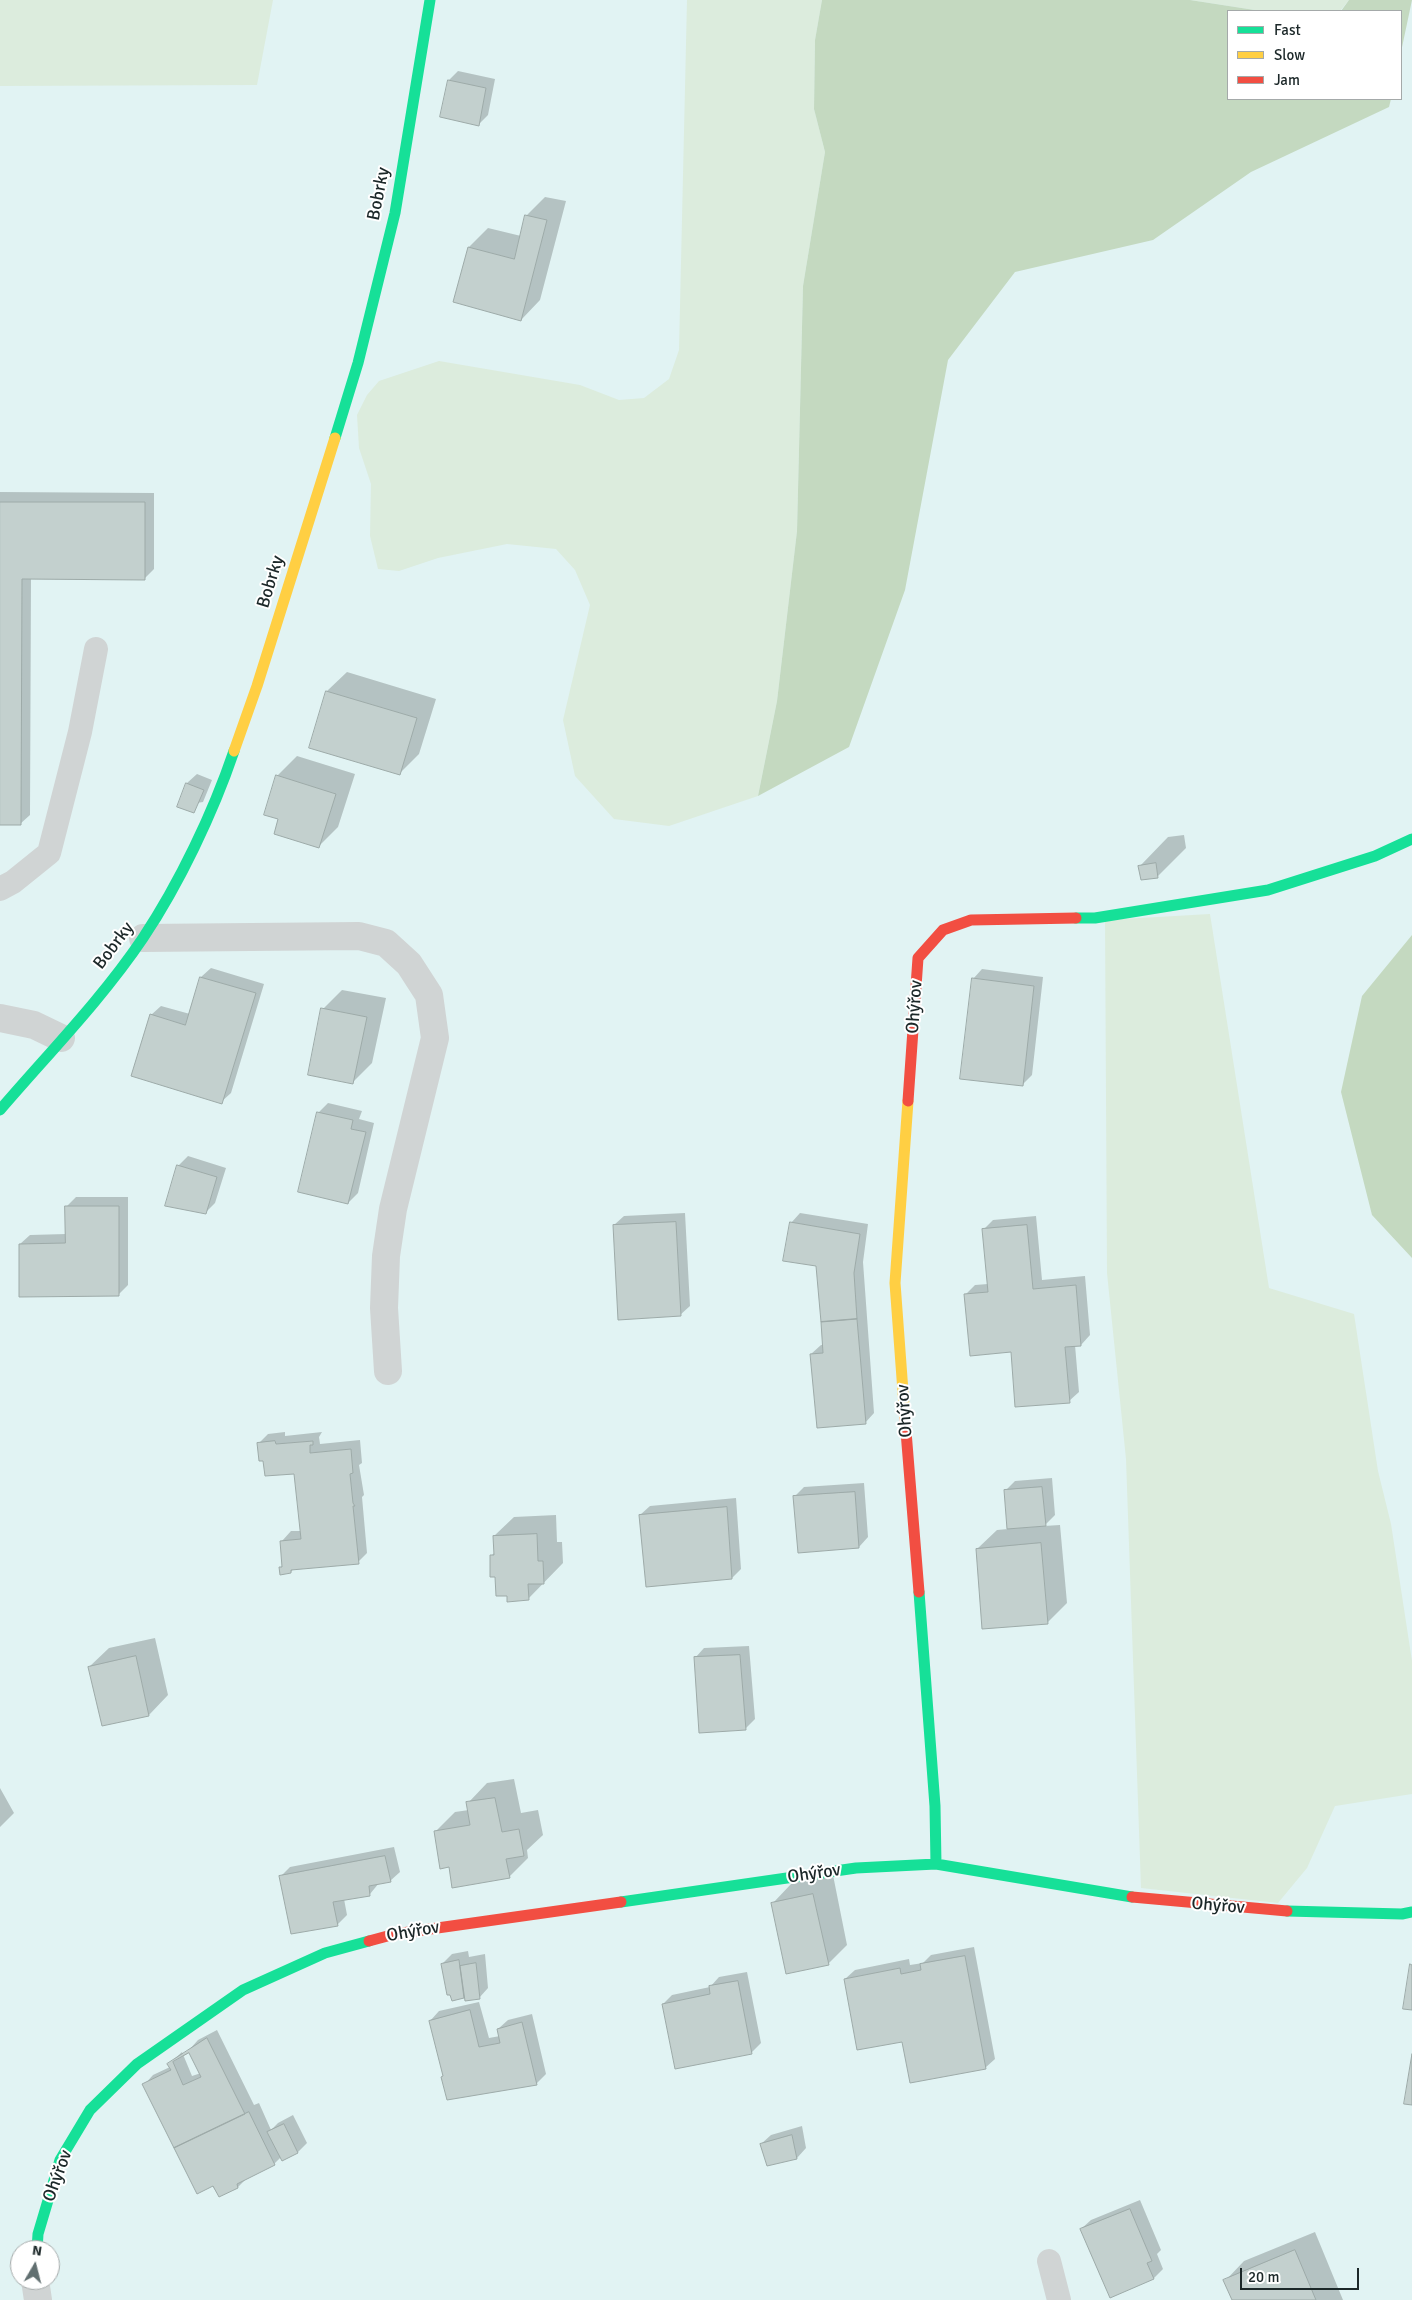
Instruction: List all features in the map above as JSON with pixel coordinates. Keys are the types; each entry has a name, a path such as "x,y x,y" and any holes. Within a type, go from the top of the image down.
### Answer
{"street":[{"name":"Bobrky","path":"0,1110 143,938 187,861 226,772 257,686 355,372 395,212 430,0"},
{"name":"Ohýřov","path":"936,1864 935,1806 895,1283 918,958 943,930 971,920 1095,918 1268,890 1375,856 1412,839"},
{"path":"143,938 359,936 386,944 409,964 429,996 435,1038 394,1209 386,1256 384,1308 388,1371"},
{"path":"0,1018 34,1025 61,1038"},
{"name":"Ohýřov","path":"38,2240 60,2160 90,2110 136,2064 243,1990 325,1953 395,1934 856,1868 936,1864 1143,1899 1277,1911 1402,1914 1412,1912"}],"lane":[{"path":"0,889 14,882 49,853 80,732 96,649"},
{"path":"1049,2260 1059,2300"}],"green space":[{"path":"0,0 273,0 257,85 0,86"},
{"path":"687,0 822,0 815,40 814,109 825,152 803,286 797,531 777,701 758,796 669,826 614,819 575,776 563,720 590,605 575,570 556,549 507,544 438,558 399,571 378,569 370,536 371,484 359,448 357,415 367,395 379,381 439,361 580,385 619,400 644,398 669,379 679,350"},
{"path":"822,0 1190,0 1255,10 1227,10 1227,100 1391,100 1389,107 1251,172 1153,240 1015,272 948,360 905,590 849,747 758,796 777,701 797,531 803,286 825,152 814,109 815,40"},
{"path":"1190,0 1349,0 1341,10 1255,10"},
{"path":"1349,0 1412,0 1402,47 1402,10 1342,10"},
{"path":"1210,914 1269,1288 1354,1314 1378,1471 1391,1524 1412,1661 1412,1794 1335,1806 1307,1868 1278,1903 1141,1888 1126,1459 1107,1273 1105,920"},
{"path":"1412,935 1412,1258 1372,1215 1341,1092 1362,996"}],"building":[{"path":"448,80 486,88 479,126 440,117"},
{"path":"525,215 547,220 521,321 453,302 468,247 514,259"},
{"path":"0,502 145,502 145,580 22,579 21,825 0,825"},
{"path":"326,691 417,718 400,775 309,748"},
{"path":"276,775 336,794 319,848 274,834 278,819 264,815"},
{"path":"186,783 204,790 194,813 177,807"},
{"path":"1156,863 1158,878 1141,880 1138,866"},
{"path":"200,977 256,993 222,1104 131,1076 150,1014 185,1025"},
{"path":"972,978 1034,986 1023,1086 960,1079"},
{"path":"321,1008 367,1017 353,1084 308,1075"},
{"path":"317,1112 353,1120 351,1129 366,1132 348,1204 298,1192"},
{"path":"177,1165 217,1177 206,1214 165,1206"},
{"path":"65,1206 119,1206 119,1296 19,1297 19,1244 65,1243"},
{"path":"676,1222 681,1316 618,1320 613,1225"},
{"path":"790,1222 860,1234 854,1273 857,1319 821,1322 816,1266 783,1261"},
{"path":"1027,1225 1033,1289 1076,1285 1081,1346 1065,1347 1070,1403 1015,1407 1011,1352 970,1356 964,1294 988,1292 982,1229"},
{"path":"857,1319 866,1424 817,1428 810,1354 823,1353 821,1322"},
{"path":"275,1441 276,1444 313,1441 313,1445 310,1445 310,1453 351,1449 353,1473 350,1474 353,1503 355,1506 353,1506 359,1564 291,1570 291,1573 280,1575 279,1567 282,1567 280,1541 301,1539 294,1474 265,1476 263,1461 259,1461 257,1443"},
{"path":"1042,1487 1046,1526 1007,1529 1004,1490"},
{"path":"855,1492 859,1548 798,1553 793,1496"},
{"path":"727,1507 732,1579 646,1587 639,1515"},
{"path":"537,1534 538,1561 543,1561 544,1584 528,1584 529,1600 507,1602 507,1596 496,1596 495,1577 490,1577 490,1555 494,1555 493,1536"},
{"path":"1041,1543 1048,1624 982,1629 976,1549"},
{"path":"740,1655 746,1730 699,1733 694,1657"},
{"path":"136,1656 149,1716 102,1726 88,1667"},
{"path":"495,1798 502,1832 519,1829 524,1856 506,1859 510,1878 452,1888 449,1867 440,1869 434,1831 470,1825 466,1802"},
{"path":"385,1856 391,1882 369,1886 370,1896 333,1902 338,1926 291,1934 279,1876"},
{"path":"813,1894 829,1965 786,1974 771,1903"},
{"path":"965,1956 986,2069 910,2083 902,2042 857,2050 844,1979 900,1968 901,1974 921,1970 920,1964"},
{"path":"459,1960 464,1998 452,2001 450,1995 447,1995 441,1964"},
{"path":"476,1963 480,1999 465,2001 460,1966"},
{"path":"1410,1964 1412,1965 1412,2010 1403,2009"},
{"path":"738,1981 752,2054 675,2069 662,2004 710,1994 709,1986"},
{"path":"470,2010 479,2047 500,2043 497,2029 522,2022 537,2085 447,2100 429,2021"},
{"path":"207,2038 245,2114 174,2148 142,2084 171,2070 167,2064","holes":["189,2053 201,2077 183,2085 173,2062"]},
{"path":"1412,2054 1412,2105 1404,2104"},
{"path":"249,2112 275,2165 237,2184 238,2188 219,2197 213,2186 197,2194 174,2148"},
{"path":"284,2124 298,2153 282,2161 267,2132"},
{"path":"792,2135 797,2159 767,2166 760,2144"},
{"path":"1130,2209 1152,2261 1147,2263 1154,2279 1110,2298 1080,2229"},
{"path":"1295,2250 1316,2300 1232,2300 1223,2280"}],"traffic: fast":[{"path":"335,438 358,363 395,213 430,0"},
{"path":"0,1110 110,983 143,938 194,848 226,775 234,751"},
{"path":"1076,918 1095,918 1268,890 1375,856 1412,839"},
{"path":"919,1592 935,1806 936,1864"},
{"path":"621,1902 856,1868 936,1864 1132,1897"},
{"path":"1287,1911 1402,1914 1412,1912"},
{"path":"38,2240 60,2160 90,2110 137,2064 243,1990 325,1953 369,1941"}],"traffic: slow":[{"path":"234,751 257,686 335,438"},
{"path":"905,1419 895,1283 908,1101"}],"traffic: jam":[{"path":"908,1101 918,958 943,930 971,920 1076,918"},
{"path":"905,1419 919,1592"},
{"path":"1132,1897 1287,1911"},
{"path":"369,1941 395,1934 621,1902"}]}
